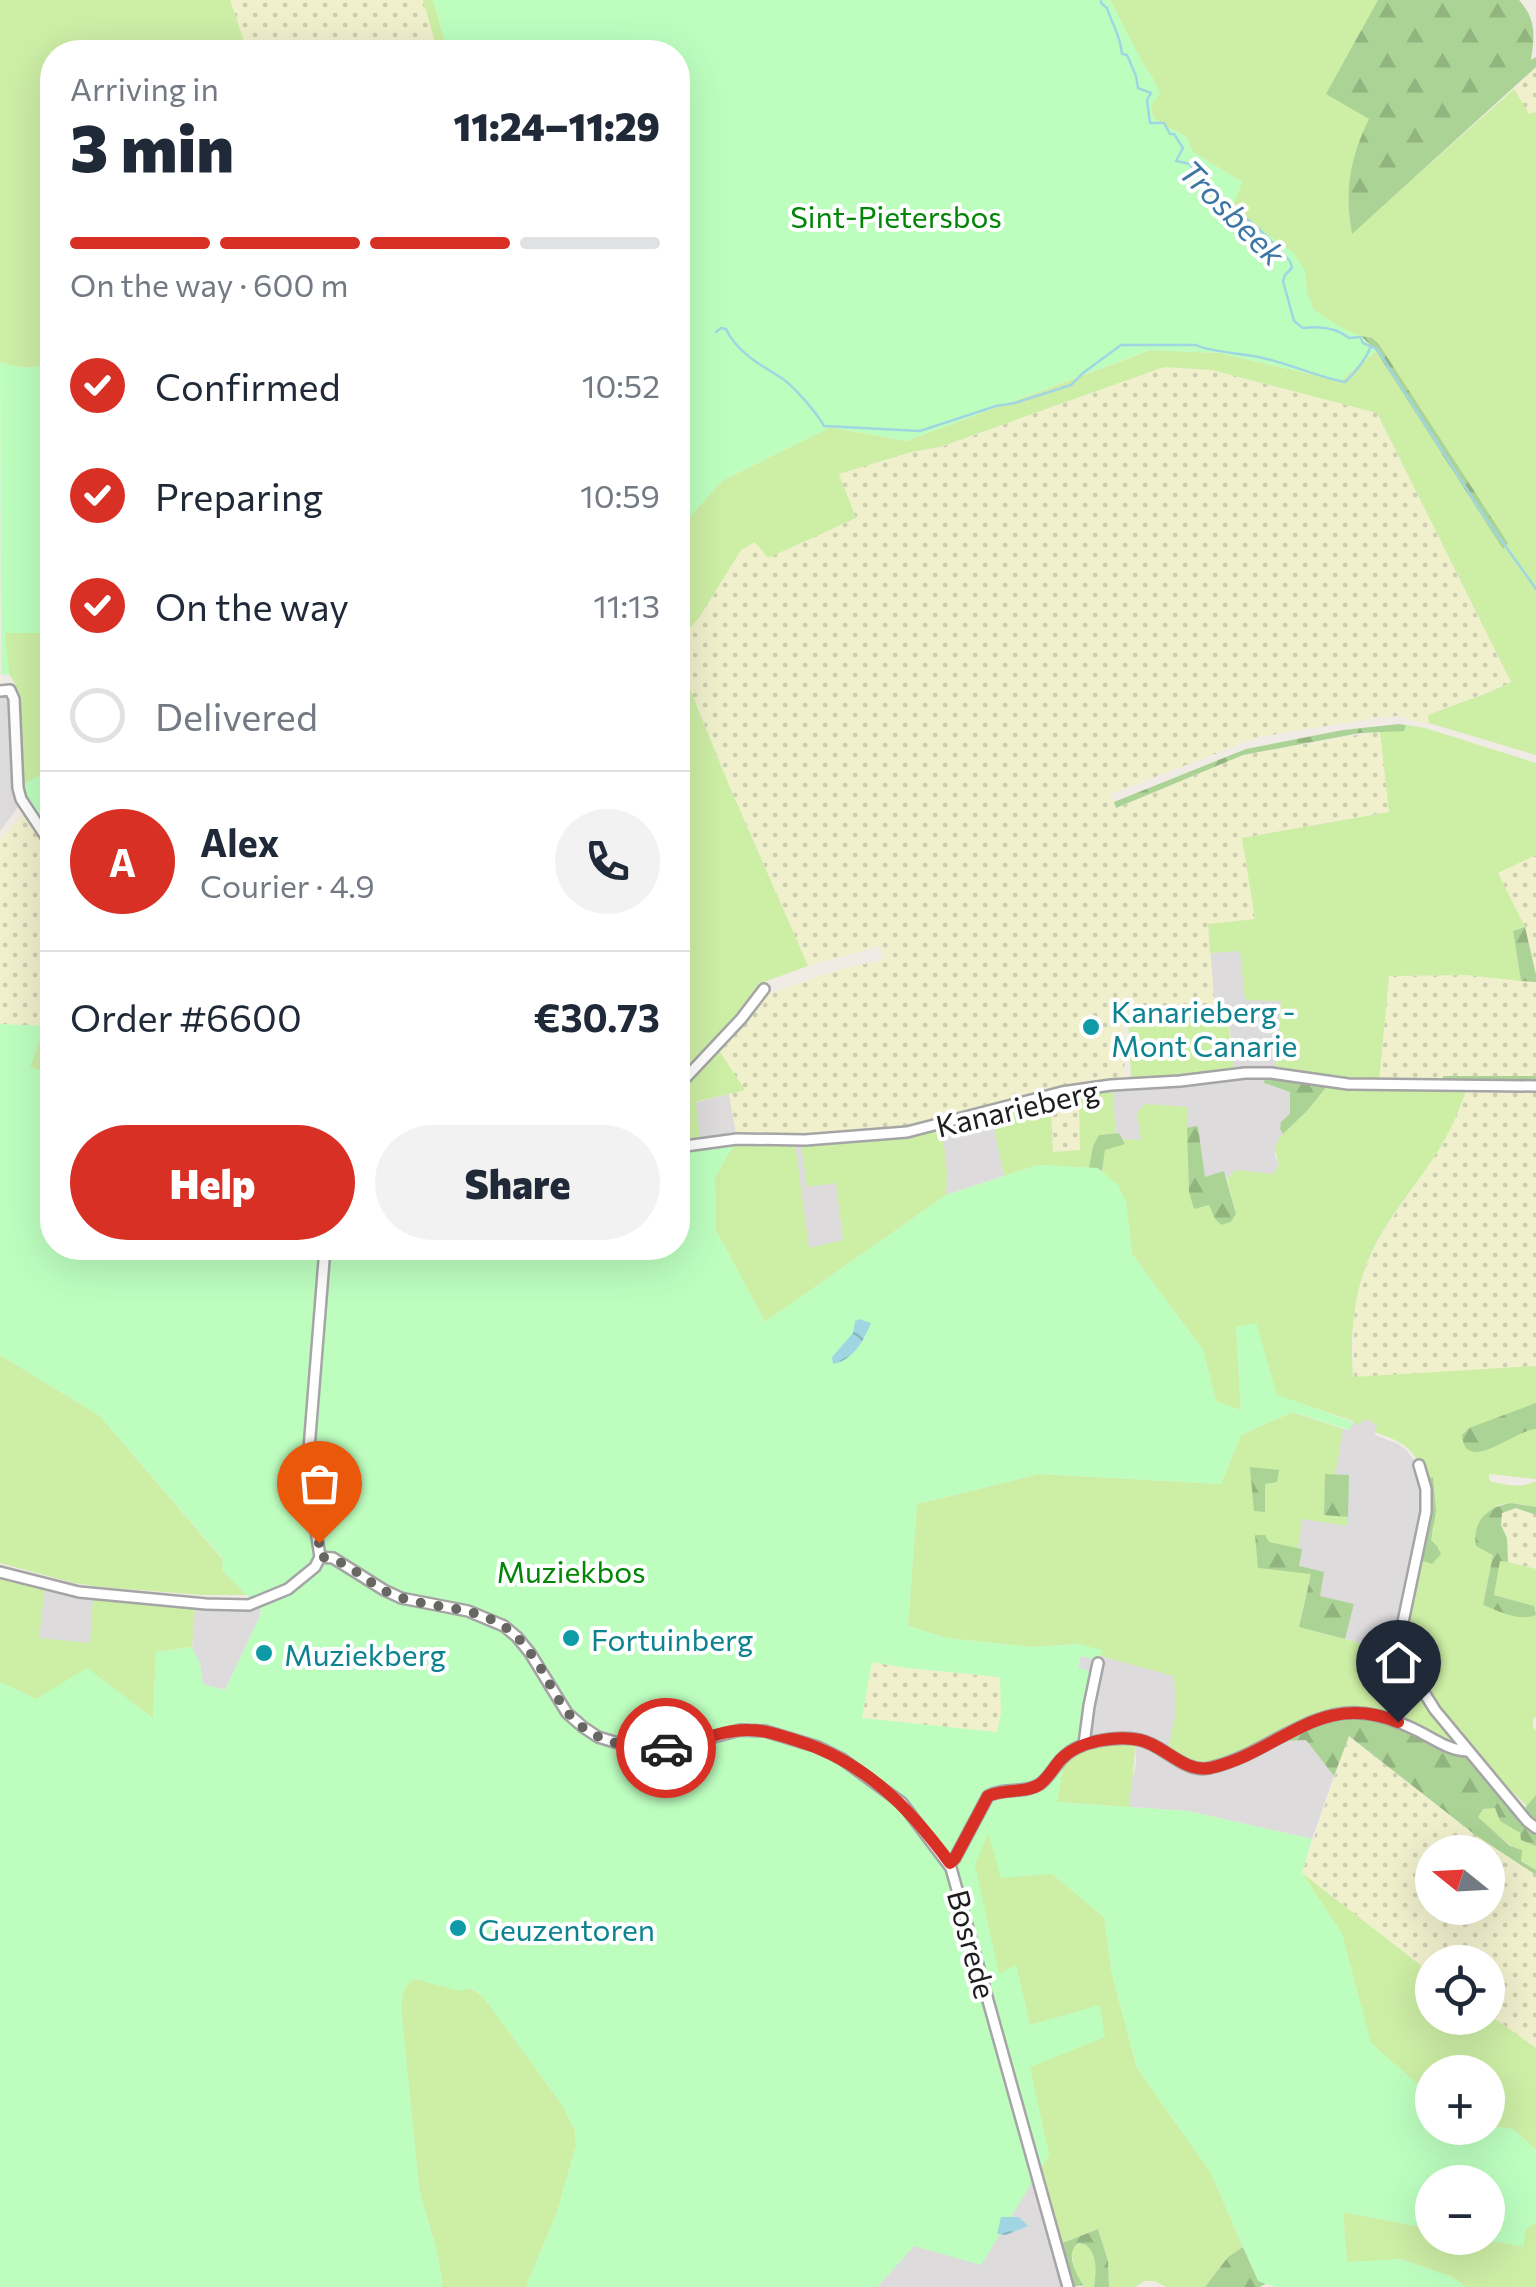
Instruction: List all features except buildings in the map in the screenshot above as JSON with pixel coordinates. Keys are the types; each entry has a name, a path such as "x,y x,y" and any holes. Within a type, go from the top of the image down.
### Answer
{"street":[{"path":"5,690 14,699 21,799 40,828"},
{"path":"690,1073 742,1019 764,989"},
{"name":"Kanarieberg","path":"690,1145 725,1140 805,1140 907,1132 1062,1092 1238,1074 1266,1073 1348,1084 1536,1086"},
{"path":"0,1572 74,1592 249,1605 282,1593 315,1567 320,1557 310,1490 309,1449 324,1260"},
{"path":"1418,1465 1426,1489 1426,1512 1401,1648 1424,1694 1467,1751 1536,1828"},
{"name":"Bosrede","path":"320,1557 333,1558 400,1598 468,1611 504,1626 530,1653 567,1713 598,1737 628,1746 663,1748 728,1732 758,1730 836,1755 894,1796 950,1863 1068,2287"},
{"path":"1084,1744 1098,1663"},
{"path":"950,1863 988,1796 1040,1784 1068,1753 1084,1744 1140,1740 1190,1767 1207,1768 1252,1754 1324,1718 1357,1712 1392,1720 1455,1750 1467,1751"}],"shaded area":[{"path":"0,693 7,696 18,807 0,831"},
{"path":"1240,950 1281,1001 1276,1069 1234,1070 1228,1009 1215,1008 1210,953"},
{"path":"1265,1076 1264,1083 1290,1092 1290,1114 1280,1129 1283,1134 1275,1155 1279,1165 1273,1175 1236,1170 1227,1178 1224,1171 1205,1178 1198,1128 1187,1128 1187,1107 1145,1104 1137,1113 1141,1140 1122,1139 1116,1133 1112,1088"},
{"path":"729,1094 736,1133 700,1138 696,1103"},
{"path":"991,1114 1004,1176 946,1195 942,1129"},
{"path":"795,1143 801,1144 836,1182 843,1241 808,1248"},
{"path":"1365,1419 1377,1425 1375,1435 1406,1450 1414,1460 1425,1491 1424,1520 1398,1653 1345,1639 1354,1604 1320,1596 1299,1566 1302,1518 1347,1525 1349,1475 1335,1475 1343,1429 1349,1430 1353,1422"},
{"path":"45,1588 93,1598 91,1644 38,1638"},
{"path":"195,1607 261,1608 225,1690 203,1684 192,1648"},
{"path":"1081,1656 1099,1660 1100,1656 1174,1676 1176,1713 1168,1749 1146,1739 1087,1742 1078,1668"},
{"path":"1303,1739 1334,1776 1312,1839 1188,1811 1129,1807 1136,1764 1135,1742 1146,1743 1187,1767"},
{"path":"1035,2178 1067,2287 877,2287 914,2246"}],"green space":[{"path":"0,0 230,0 244,40 40,40 40,365 20,367 0,362"},
{"path":"230,0 423,0 435,40 244,40"},
{"path":"423,0 433,0 445,40 435,40"},
{"name":"Sint-Pietersbos","path":"433,0 1110,0 1160,94 1151,105 1153,117 1186,136 1193,152 1242,182 1233,206 1294,253 1305,271 1313,309 1361,336 1376,351 1340,381 1220,353 1150,350 906,441 831,427 723,480 690,517 690,40 445,40"},
{"path":"1110,0 1378,0 1327,94 1370,119 1351,174 1352,233 1514,89 1529,114 1536,112 1536,755 1429,723 1428,715 1511,682 1377,413 1212,370 1164,367 940,447 839,474 856,518 768,558 755,542 741,550 690,628 690,517 723,480 831,427 906,441 1151,350 1220,353 1340,381 1376,351 1504,548 1372,338 1341,328 1314,310 1305,271 1233,205 1242,182 1193,152 1186,136 1153,117 1153,78"},
{"path":"1378,0 1519,0 1531,21 1531,60 1536,57 1536,67 1352,234 1350,175 1369,119 1326,94"},
{"path":"1536,67 1536,112 1529,115 1514,89"},
{"path":"1361,336 1378,343 1508,543 1503,549 1376,351"},
{"path":"0,362 40,366 40,633 5,633 9,674 1,675"},
{"path":"1164,367 1212,370 1377,413 1511,683 1429,715 1429,723 1400,716 1383,717 1259,737 1111,794 1116,808 1243,755 1380,731 1389,812 1242,838 1255,919 1208,925 1215,1008 1122,1013 1125,1079 1065,1086 916,1127 802,1136 736,1133 729,1094 744,1090 718,1049 763,996 844,968 884,960 880,946 808,966 690,689 690,628 741,550 838,474 941,447"},
{"path":"4,633 40,633 40,776 21,785 16,685 9,674"},
{"path":"690,689 808,966 761,983 690,1066"},
{"path":"1406,725 1536,763 1536,855 1498,873 1525,927 1513,931 1521,981 1466,975 1389,976 1379,1081 1324,1078 1276,1069 1281,1001 1245,1000 1240,951 1210,953 1208,924 1255,919 1242,838 1389,812 1380,731 1404,731"},
{"path":"1406,725 1404,731 1360,733 1243,755 1116,808 1114,802 1246,749 1343,730"},
{"path":"40,776 40,822 25,800 21,785"},
{"path":"25,812 40,832 40,1026 0,1024 0,840"},
{"path":"1536,855 1536,975 1525,927 1498,873"},
{"path":"1525,927 1536,982 1521,981 1513,931"},
{"path":"1466,975 1536,982 1536,1076 1379,1081 1389,976"},
{"path":"1228,1016 1234,1070 1131,1078 1128,1020"},
{"name":"Muziekbos","path":"0,1024 40,1026 40,1040 30,1067 40,1071 40,1260 690,1260 690,1150 736,1140 715,1178 716,1230 765,1322 946,1195 1038,1165 1097,1168 1118,1184 1126,1202 1132,1254 1203,1350 1216,1401 1241,1410 1236,1327 1256,1323 1277,1395 1353,1422 1349,1430 1293,1412 1241,1435 1221,1484 1039,1474 917,1504 908,1626 947,1638 1030,1647 1078,1644 1102,1650 1099,1660 1081,1656 1078,1667 1094,1673 1081,1741 1037,1780 1039,1784 1060,1762 1063,1767 1057,1802 1188,1811 1312,1839 1302,1873 1342,1934 1371,2043 1415,2082 1415,2145 1505,2145 1505,2128 1513,2129 1536,2150 1536,2222 1526,2230 1523,2247 1505,2244 1505,2165 1415,2165 1415,2226 1343,2212 1347,2262 1400,2259 1450,2276 1466,2287 1275,2287 1258,2281 1211,2173 1137,2068 1112,1974 1104,1917 1052,1874 1001,1878 988,1833 975,1865 999,1974 1016,1965 1030,2025 1100,2005 1105,2037 1030,2067 1049,2155 981,2265 914,2246 877,2287 526,2287 557,2212 576,2146 575,2131 563,2106 485,1999 472,1988 459,1991 415,1979 404,1991 402,2019 419,2187 442,2287 0,2287 0,1682 36,1699 87,1668 153,1718 156,1652 192,1647 203,1684 225,1690 261,1609 222,1570 223,1559 100,1416 0,1355","holes":["859,1319 871,1323 851,1355 832,1357 854,1332","872,1662 1000,1677 997,1732 862,1718"]},
{"path":"40,1040 40,1071 30,1067"},
{"path":"718,1049 745,1090 696,1102 700,1138 690,1140 690,1076"},
{"path":"1265,1076 1328,1085 1283,1134 1281,1122 1290,1114 1290,1092 1264,1083"},
{"path":"1443,1076 1536,1076 1536,1081 1443,1080"},
{"path":"1328,1085 1467,1089 1445,1139 1387,1225 1364,1270 1354,1315 1353,1377 1536,1366 1536,1479 1489,1474 1489,1480 1515,1486 1536,1481 1536,1507 1498,1505 1483,1604 1534,1606 1494,1595 1500,1560 1536,1569 1536,1795 1527,1806 1473,1754 1436,1708 1409,1664 1403,1641 1420,1560 1434,1529 1422,1466 1425,1465 1400,1443 1375,1432 1377,1425 1366,1419 1358,1425 1276,1395 1236,1327 1241,1411 1216,1401 1203,1350 1132,1254 1126,1202 1102,1171 1105,1150 1125,1143 1122,1139 1141,1140 1137,1113 1145,1104 1187,1107 1189,1192 1209,1205 1221,1225 1231,1222 1236,1214 1227,1178 1236,1170 1273,1174 1279,1165 1275,1149 1279,1138"},
{"path":"1112,1087 1116,1133 1099,1135 1089,1168 1038,1165 1004,1176 991,1114 1045,1099 1051,1107 1053,1152 1080,1150 1079,1092"},
{"path":"1467,1089 1536,1090 1536,1366 1354,1378 1354,1318 1369,1258 1445,1138"},
{"path":"1079,1092 1081,1150 1053,1152 1045,1099"},
{"path":"1195,1126 1205,1177 1224,1171 1236,1214 1231,1222 1221,1225 1209,1205 1194,1209 1189,1192 1187,1128"},
{"path":"942,1129 946,1195 765,1322 716,1230 715,1178 736,1140 795,1143 809,1248 843,1240 836,1183 807,1187 801,1144 924,1134"},
{"path":"1119,1133 1125,1144 1105,1150 1102,1171 1089,1168 1099,1135"},
{"path":"0,1355 100,1416 223,1560 222,1570 247,1595 102,1587 0,1563"},
{"path":"1536,1403 1536,1429 1481,1451 1472,1452 1465,1447 1462,1435 1469,1428"},
{"path":"1292,1412 1343,1429 1335,1475 1326,1474 1324,1514 1348,1517 1347,1526 1302,1519 1298,1549 1269,1542 1258,1568 1311,1573 1299,1627 1398,1653 1463,1746 1363,1710 1205,1766 1188,1762 1168,1749 1176,1713 1174,1676 1100,1656 1102,1651 1078,1644 1030,1647 947,1638 908,1626 917,1504 1039,1474 1221,1484 1241,1435"},
{"path":"1250,1467 1279,1470 1277,1482 1265,1484 1265,1512 1254,1511"},
{"path":"1325,1474 1349,1475 1348,1517 1324,1515"},
{"path":"1433,1477 1436,1511 1431,1540 1441,1554 1432,1564 1420,1560 1425,1479"},
{"path":"1511,1503 1536,1507 1536,1515 1516,1508 1502,1513 1508,1562 1500,1561 1494,1595 1534,1606 1536,1615 1529,1617 1509,1615 1483,1605 1493,1555 1476,1546 1477,1529 1483,1516"},
{"path":"1516,1508 1536,1515 1536,1569 1508,1562 1502,1513"},
{"path":"1255,1535 1302,1549 1299,1566 1324,1572 1320,1596 1354,1604 1345,1639 1299,1627 1311,1574 1258,1568"},
{"path":"0,1576 45,1588 39,1638 90,1643 93,1598 195,1607 192,1647 156,1652 153,1719 36,1699 0,1682"},
{"path":"871,1662 1001,1677 997,1733 862,1718"},
{"path":"1341,1714 1367,1715 1463,1746 1524,1809 1536,1795 1536,1846 1521,1840 1520,1833 1500,1821 1495,1808 1483,1809 1478,1817 1498,1835 1476,1835 1349,1736 1334,1776 1306,1740 1283,1741"},
{"path":"1348,1736 1476,1835 1415,1835 1415,1925 1505,1925 1505,1854 1536,1875 1536,2048 1505,2026 1505,1945 1415,1945 1415,1961 1302,1873"},
{"path":"1135,1742 1129,1807 1057,1802 1063,1767 1060,1762 1096,1746"},
{"path":"1495,1808 1500,1821 1520,1833 1522,1840 1536,1846 1536,1870 1521,1860 1505,1841 1505,1835 1498,1835 1478,1818 1480,1811"},
{"path":"988,1831 1052,1874 1104,1917 1112,1974 1137,2068 1211,2173 1243,2247 1228,2257 1205,2287 1166,2287 1144,2281 1135,2287 1109,2287 1108,2261 1098,2229 1060,2244 1039,2171 1049,2155 1029,2067 1104,2037 1100,2006 1030,2025 1016,1966 999,1975 974,1865"},
{"path":"1505,1841 1522,1850 1521,1861 1536,1870 1536,1875 1505,1854"},
{"path":"1302,1873 1415,1961 1415,2035 1505,2035 1505,2026 1536,2048 1536,2150 1513,2129 1505,2128 1505,2055 1415,2055 1415,2082 1370,2043 1342,1934"},
{"path":"415,1979 471,1988 485,1999 563,2106 575,2131 576,2146 557,2212 526,2287 442,2287 419,2187 402,2019 404,1991"},
{"path":"1343,2212 1415,2226 1415,2255 1505,2255 1505,2243 1522,2246 1526,2229 1536,2222 1536,2287 1466,2287 1450,2276 1400,2259 1347,2263"},
{"path":"1098,2229 1108,2261 1109,2287 1094,2287 1093,2254 1079,2243 1072,2257 1083,2285 1072,2287 1060,2244"},
{"path":"1079,2243 1093,2254 1094,2287 1081,2287 1075,2271 1071,2251"},
{"path":"1243,2247 1258,2280 1266,2284 1205,2287 1228,2257"}],"water":[{"path":"859,1319 871,1323 865,1337 852,1354 833,1364 832,1357 853,1333"},
{"path":"1001,2217 1019,2217 1028,2226 1006,2235 997,2234"}],"waterway":[{"name":"Trosbeek","path":"1101,0 1138,88 1151,93 1147,100 1150,123 1164,123 1183,148 1176,161 1190,164 1195,174 1204,177 1204,184 1220,197 1221,204 1250,221 1290,261 1292,268 1283,281 1294,321 1303,328 1327,328 1349,338 1360,337 1363,343 1377,349 1484,516 1536,589"},
{"path":"716,332 726,329 742,351 791,386 824,426 920,431 1071,385 1121,345 1196,345 1267,359 1345,382 1370,348"}],"way so far":[{"path":"319,1543 320,1557 333,1558 390,1594 468,1611 504,1626 530,1653 567,1713 589,1732 628,1746 666,1748"}],"place":[{"name":"Kanarieberg - Mont Canarie","path":"1091,1027"},
{"name":"Fortuinberg","path":"571,1638"},
{"name":"Muziekberg","path":"264,1653"},
{"name":"Geuzentoren","path":"458,1928"}],"route":[{"path":"666,1748 748,1730 774,1733 824,1750 842,1758 894,1796 950,1863 988,1796 1040,1784 1077,1746 1129,1738 1140,1740 1196,1769 1252,1754 1288,1733 1339,1713 1366,1713 1398,1722"}]}
